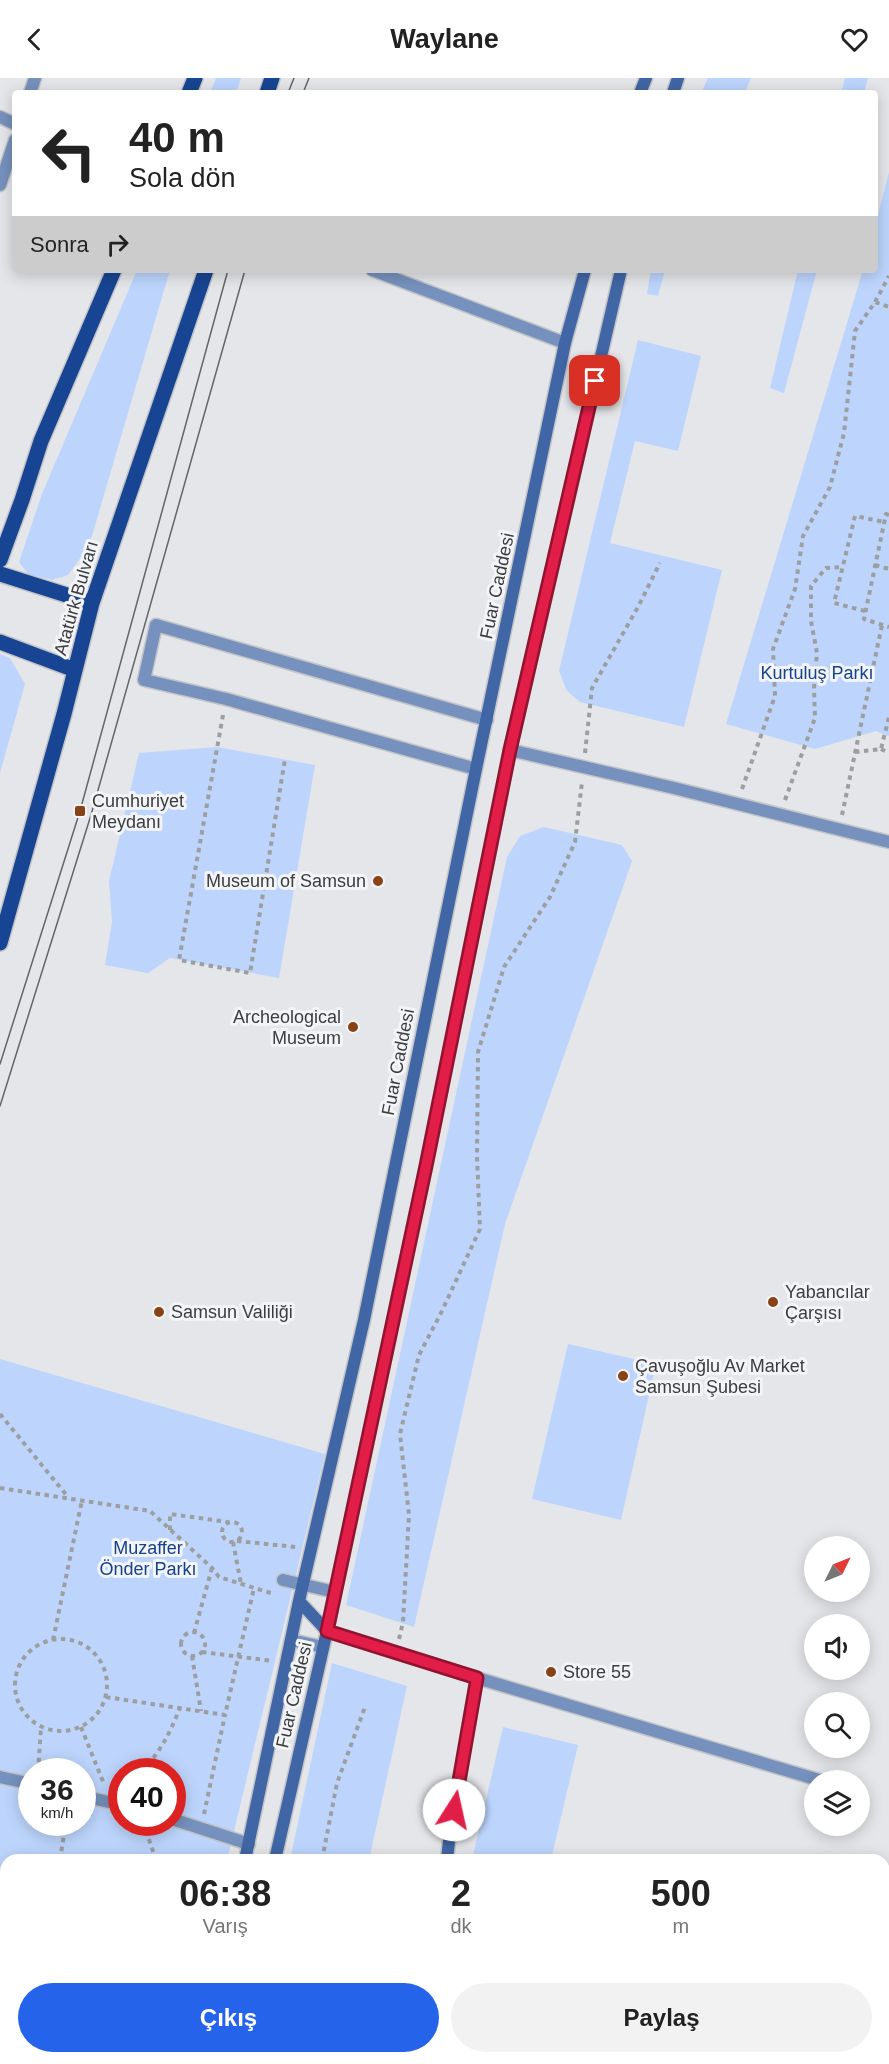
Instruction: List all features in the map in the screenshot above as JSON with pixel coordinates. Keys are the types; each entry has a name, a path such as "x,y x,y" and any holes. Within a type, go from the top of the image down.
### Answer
{"main road":[{"path":"0,560 41,441 113,273"},
{"name":"Atatürk Bulvarı","path":"0,943 92,603 205,273"},
{"name":"Fuar Caddesi","path":"246,1854 299,1602 364,1320 565,344 584,273"},
{"name":"Fuar Caddesi","path":"276,1854 327,1631 424,1177 510,750 620,273"},
{"path":"0,574 92,603"},
{"path":"0,642 75,670"},
{"path":"299,1602 327,1631 477,1678 448,1854"}],"street":[{"path":"0,185 12,149"},
{"path":"380,273 565,344"},
{"path":"476,769 226,699 144,680 156,625 487,720"},
{"path":"510,750 889,842"},
{"path":"283,1580 335,1592"},
{"path":"291,1640 323,1647"},
{"path":"477,1678 804,1776"},
{"path":"0,1777 18,1781"},
{"path":"186,1823 249,1844"}],"path":[{"path":"737,805 775,696 773,649 795,589 803,536 830,487 844,433 855,331 889,276"},
{"path":"875,302 889,307"},
{"path":"889,514 886,514 884,522 864,619 889,627"},
{"path":"865,611 834,603 855,516 884,522"},
{"path":"396,1652 403,1622 409,1515 400,1434 419,1355 480,1229 477,1156 478,1052 504,967 550,897 575,842 592,687 638,607 660,563"},
{"path":"875,565 889,569"},
{"path":"780,815 815,718 814,688 817,653 811,621 811,586 826,568 843,567"},
{"path":"838,829 882,625"},
{"path":"226,699 179,960 250,973 285,759"},
{"path":"881,749 889,717"},
{"path":"855,752 881,749 889,753"},
{"path":"0,1414 69,1498"},
{"path":"0,1488 150,1511 219,1577 299,1602"},
{"path":"53,1640 82,1500"},
{"path":"170,1530 170,1514 235,1522 242,1529 241,1536 235,1541"},
{"path":"228,1522 223,1527 222,1534 226,1540 311,1549"},
{"path":"235,1541 241,1584"},
{"path":"194,1633 212,1568"},
{"path":"201,1828 254,1588"},
{"path":"192,1656 181,1646 186,1635 194,1633 203,1638 205,1646 202,1652"},
{"path":"53,1640 68,1640 82,1644 94,1653 103,1666 107,1681 106,1697 99,1712 88,1723 73,1730 57,1732 41,1728 20,1708 15,1694 15,1679 19,1665 27,1653 39,1644 53,1640"},
{"path":"192,1656 202,1652 286,1663"},
{"path":"192,1656 201,1711"},
{"path":"106,1697 225,1715"},
{"path":"323,1854 337,1783 365,1707"},
{"path":"155,1758 180,1708"},
{"path":"81,1727 108,1785"},
{"path":"39,1758 41,1728"},
{"path":"61,1854 64,1836"},
{"path":"148,1836 154,1854"}],"green space":[{"path":"216,78 241,78 237,90 211,90"},
{"path":"708,78 751,78 746,90 702,90"},
{"path":"845,78 868,78 865,90 842,90"},
{"name":"Kurtuluş Parkı","path":"889,172 889,736 876,731 815,749 726,724 862,273 878,273 878,215"},
{"path":"136,273 169,273 89,546 68,575 52,580 28,574 19,562 42,494"},
{"path":"650,273 664,273 658,296 647,294"},
{"path":"797,273 816,273 784,393 770,388"},
{"path":"638,340 701,356 678,451 635,441 610,543 722,570 684,727 580,702 567,691 559,671"},
{"path":"0,654 10,658 25,684 0,773"},
{"path":"217,747 315,765 279,978 170,958 148,973 105,965 112,922 109,881 139,753"},
{"path":"544,827 622,845 632,861 505,1224 414,1627 346,1605 507,857 520,836"},
{"path":"568,1344 656,1364 621,1520 532,1499"},
{"name":"Muzaffer Önder Parkı","path":"0,1359 325,1454 228,1854 0,1854"},
{"path":"332,1663 407,1686 370,1854 291,1854"},
{"path":"503,1727 578,1745 552,1854 473,1854"}],"tram line":[{"path":"289,90 294,78"},
{"path":"304,90 309,78"},
{"path":"0,1064 80,811 227,273"},
{"path":"0,1106 91,815 244,273"}],"place":[{"name":"Cumhuriyet Meydanı","path":"80,811"},
{"name":"Museum of Samsun","path":"378,881"},
{"name":"Archeological Museum","path":"353,1027"},
{"name":"Yabancılar Çarşısı","path":"773,1302"},
{"name":"Samsun Valiliği","path":"159,1312"},
{"name":"Çavuşoğlu Av Market Samsun Şubesi","path":"623,1376"},
{"name":"Store 55","path":"551,1672"}],"route":[{"path":"454,1810 477,1678 327,1631 426,1166 510,750 595,381"}]}
